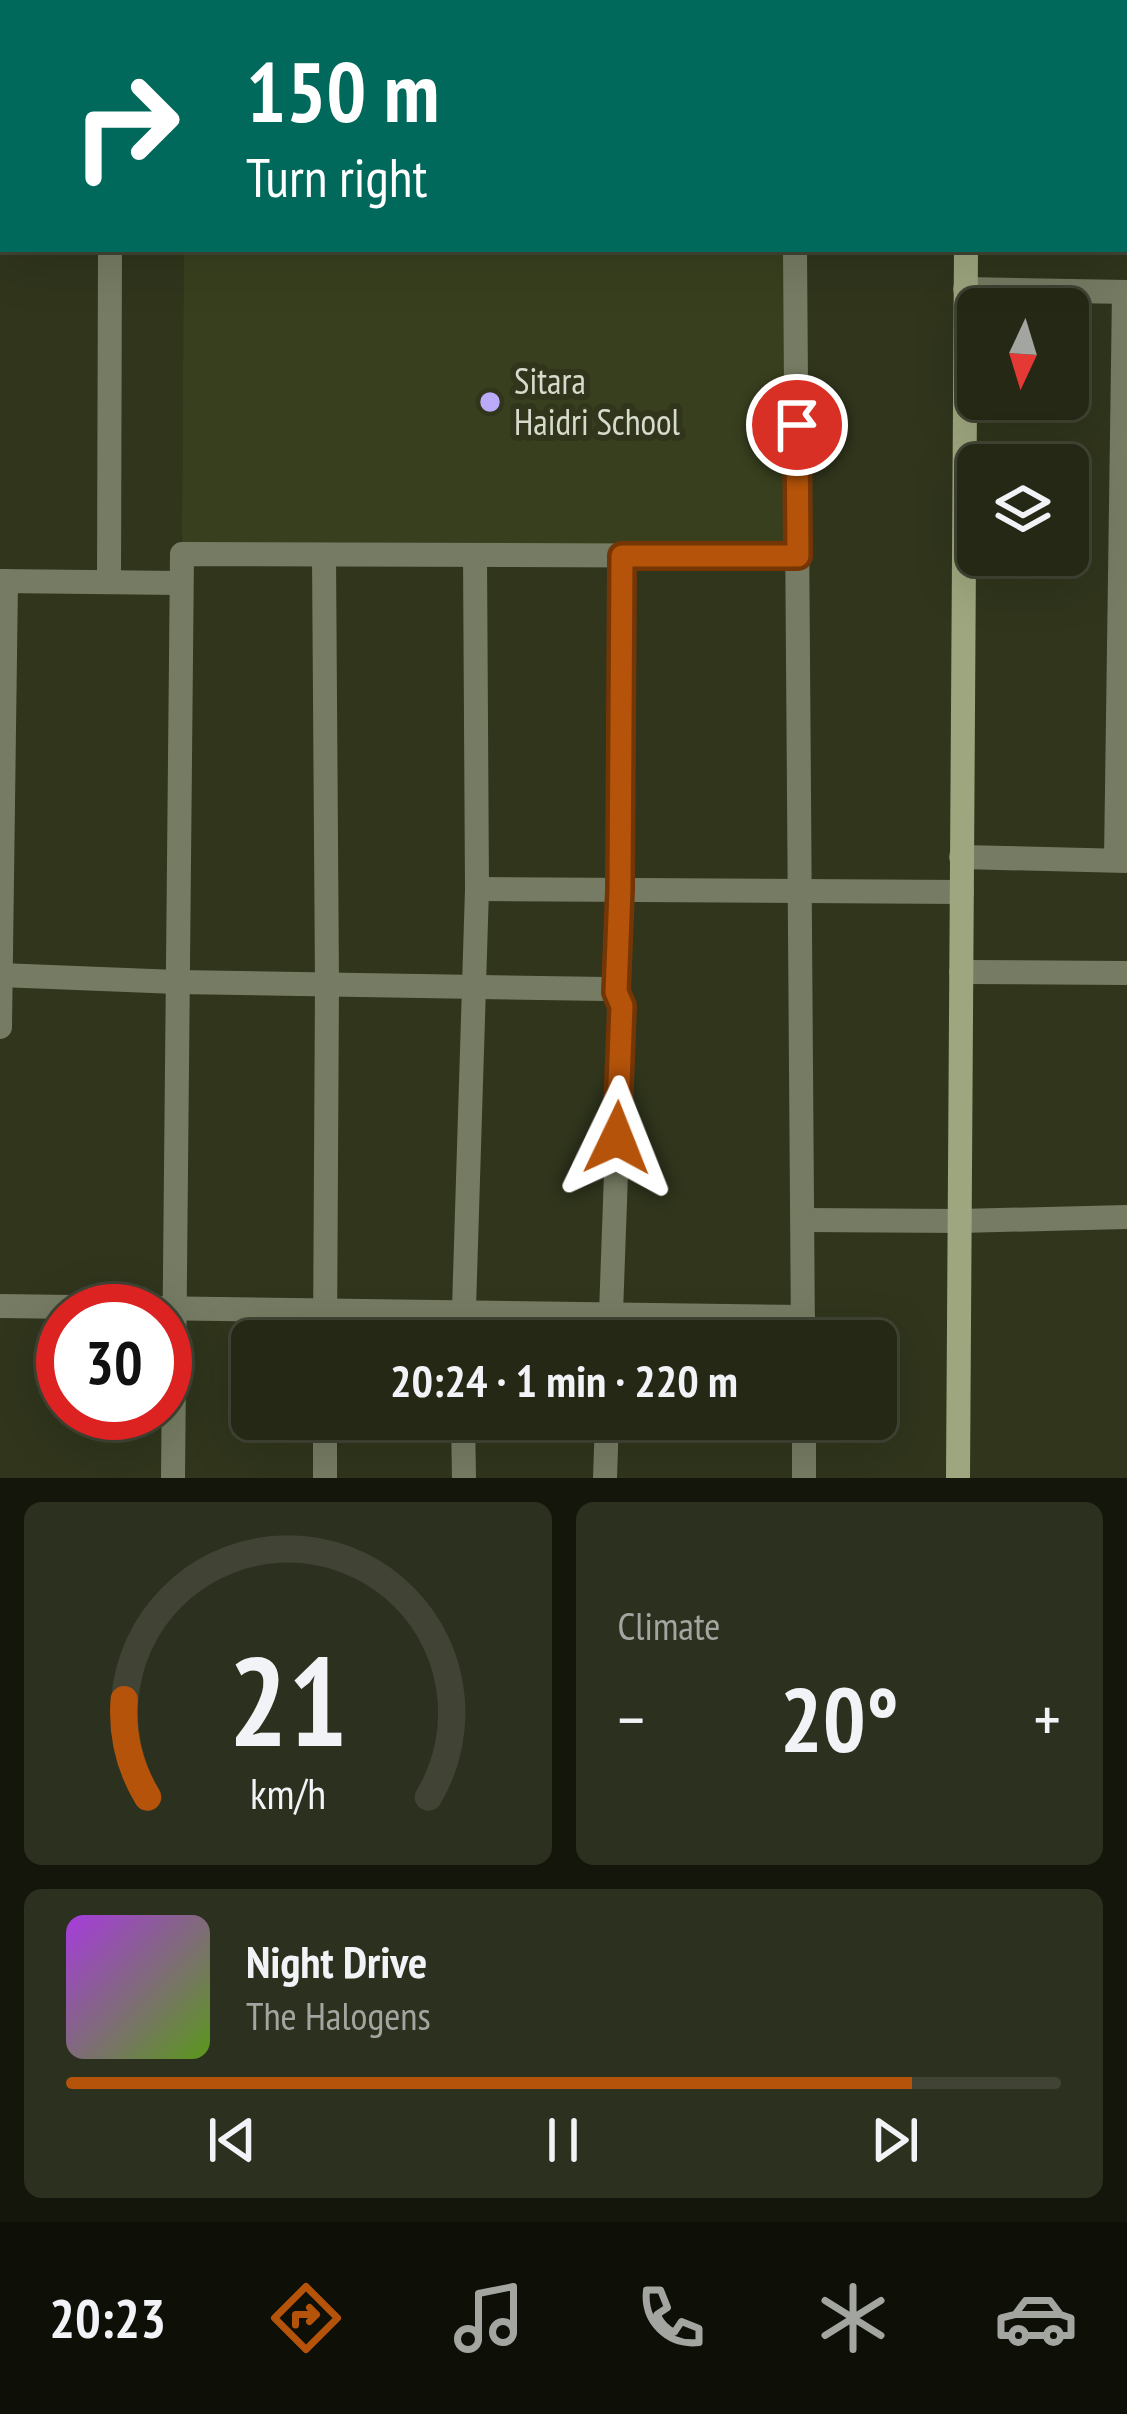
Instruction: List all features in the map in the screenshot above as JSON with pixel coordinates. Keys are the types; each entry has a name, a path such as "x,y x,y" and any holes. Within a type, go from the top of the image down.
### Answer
{"street":[{"path":"109,582 110,252"},
{"path":"795,252 803,1320"},
{"path":"965,288 966,252"},
{"path":"961,856 1122,861 1126,292 1089,291"},
{"path":"958,1478 964,420"},
{"path":"174,1284 182,554 798,556"},
{"path":"324,555 325,1320"},
{"path":"462,1320 476,889 475,555"},
{"path":"611,1320 622,1006 616,992 622,556"},
{"path":"0,1027 3,581 181,583"},
{"path":"476,889 962,892"},
{"path":"961,972 1127,973"},
{"path":"1,975 616,992"},
{"path":"803,1220 1127,1217"},
{"path":"0,1306 36,1306"},
{"path":"192,1308 611,1314 688,1320"},
{"path":"172,1440 172,1478"},
{"path":"325,1440 325,1478"},
{"path":"464,1440 464,1478"},
{"path":"605,1478 606,1440"},
{"path":"804,1440 805,1478"}],"shaded area":[{"name":"Sitara Haidri School","path":"184,252 795,252 798,556 182,554"}],"place":[{"name":"Sitara Haidri School","path":"490,402"}],"route":[{"path":"617,1138 622,1006 616,992 622,556 798,556 797,425"}]}
